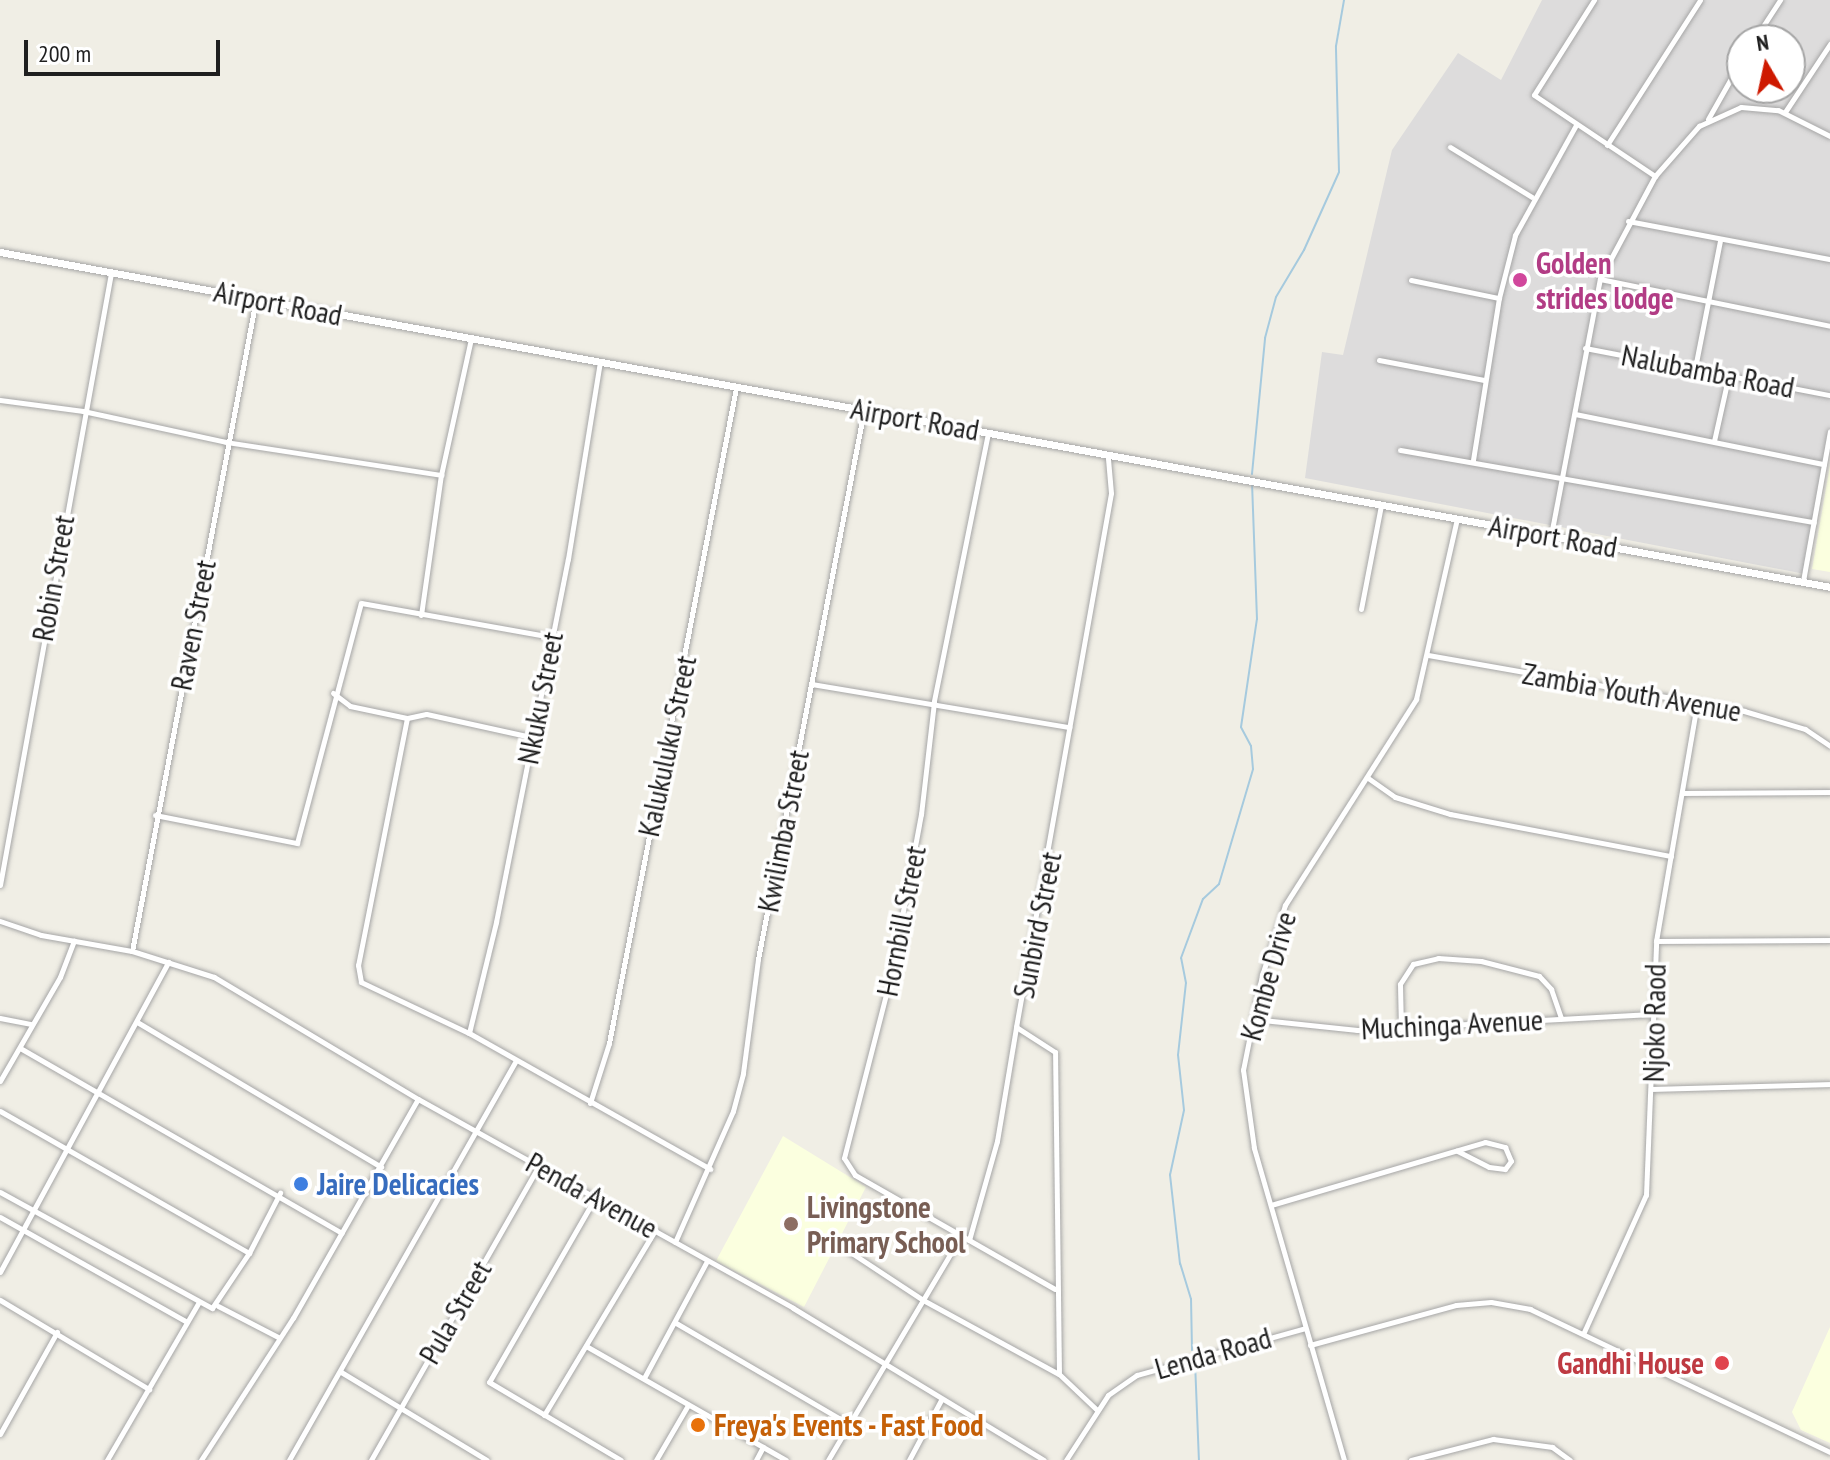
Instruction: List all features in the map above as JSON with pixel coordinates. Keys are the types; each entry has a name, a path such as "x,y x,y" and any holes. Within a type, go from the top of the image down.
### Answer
{"street":[{"path":"1594,0 1534,95 1655,176"},
{"path":"1607,145 1700,0"},
{"path":"1764,24 1780,0"},
{"path":"1785,112 1830,44"},
{"path":"1551,535 1600,279 1628,221 1655,176 1708,120 1726,88"},
{"path":"1708,120 1741,107 1785,112 1830,136"},
{"path":"1473,460 1499,298 1515,235 1532,197 1576,125"},
{"path":"1450,147 1532,197"},
{"path":"1628,221 1720,241 1830,259"},
{"path":"1695,368 1720,241"},
{"name":"Airport Road","path":"0,252 1830,587"},
{"name":"Robin Street","path":"0,885 83,411 111,272"},
{"path":"1600,279 1830,326"},
{"path":"1411,280 1499,298"},
{"name":"Raven Street","path":"132,951 155,815 256,299"},
{"path":"421,615 441,475 471,338"},
{"name":"Nalubamba Road","path":"1585,348 1830,395"},
{"path":"1379,360 1484,380"},
{"name":"Nkuku Street","path":"469,1033 552,637 600,362"},
{"path":"1714,441 1729,374"},
{"name":"Kalukuluku Street","path":"590,1103 609,1043 736,388"},
{"path":"0,400 83,411 226,442 441,475"},
{"name":"Kwilimba Street","path":"675,1242 710,1169 743,1073 758,959 864,410"},
{"path":"1575,414 1824,464"},
{"path":"1803,581 1830,431"},
{"name":"Hornbill Street","path":"988,433 934,702 921,814 892,971 844,1158 855,1175 1055,1289"},
{"path":"1400,450 1473,460 1814,522"},
{"name":"Sunbird Street","path":"1059,1374 1055,1289 1055,1052 1016,1027 1053,845 1069,727 1111,493 1108,454"},
{"path":"1361,609 1381,504"},
{"name":"Kombe Drive","path":"1344,1460 1243,1097 1253,1019 1285,905 1412,710 1428,655 1457,519"},
{"path":"155,815 297,843 333,693 352,648 361,603 552,637"},
{"name":"Zambia Youth Avenue","path":"1428,655 1789,722 1830,746"},
{"path":"811,684 934,702 1069,727"},
{"path":"333,693 350,706 407,718 426,714 531,737"},
{"name":"Njoko Raod","path":"1584,1332 1646,1195 1653,1089 1652,1014 1656,941 1697,704"},
{"path":"407,718 358,975 366,987 469,1033 515,1062 710,1169"},
{"path":"1368,778 1395,797 1450,814 1671,856"},
{"path":"1683,793 1830,792"},
{"path":"0,921 74,941 132,951"},
{"path":"1656,941 1830,940"},
{"path":"0,1081 74,941"},
{"name":"Penda Avenue","path":"132,951 224,983 418,1099 477,1129 887,1364 941,1400 1044,1460"},
{"path":"1401,1029 1400,984 1413,964 1438,958 1481,961 1539,976 1551,989 1561,1018"},
{"path":"0,1272 100,1093 168,962"},
{"name":"Muchinga Avenue","path":"1253,1019 1401,1029 1652,1014"},
{"path":"0,1018 31,1024"},
{"path":"137,1022 381,1167"},
{"path":"969,1240 997,1141 1016,1027"},
{"path":"20,1048 280,1193 342,1233"},
{"path":"289,1460 515,1062"},
{"path":"1653,1089 1830,1084"},
{"path":"201,1460 342,1233 418,1099"},
{"path":"0,1111 249,1253"},
{"path":"1271,1205 1457,1151 1493,1142 1505,1147 1511,1161 1505,1169 1489,1167 1457,1151"},
{"name":"Pula Street","path":"371,1460 539,1165"},
{"path":"0,1192 199,1302 218,1306 278,1337"},
{"path":"218,1306 280,1193"},
{"path":"595,1198 489,1382 621,1460"},
{"path":"0,1217 187,1322"},
{"path":"544,1415 655,1230"},
{"path":"828,1460 961,1236"},
{"path":"841,1246 923,1300 1059,1374 1097,1410"},
{"path":"644,1378 707,1261"},
{"path":"0,1300 149,1389"},
{"path":"107,1460 199,1302"},
{"path":"1310,1345 1439,1308 1491,1302 1530,1309 1584,1332 1830,1452"},
{"path":"676,1323 849,1424"},
{"name":"Lenda Road","path":"1066,1460 1097,1410 1123,1383 1154,1367 1305,1328"},
{"path":"0,1434 57,1332"},
{"path":"586,1346 786,1460"},
{"path":"341,1372 487,1460"},
{"path":"918,1460 910,1458 941,1400"},
{"path":"656,1460 688,1405"},
{"path":"1411,1460 1493,1439 1552,1447 1570,1460"},
{"path":"756,1460 763,1447"},
{"path":"600,1460 605,1451"}],"shaded area":[{"path":"1542,0 1830,0 1830,431 1805,574 1305,478 1322,352 1343,355 1392,150 1458,53 1501,80"},
{"path":"1830,465 1830,572 1812,569"},
{"name":"Livingstone Primary School","path":"783,1136 866,1187 804,1307 716,1261"},
{"path":"1830,1327 1830,1443 1801,1430 1792,1412"}],"waterway":[{"path":"1252,474 1265,338 1276,297 1304,250 1339,172 1336,46 1344,0"},
{"path":"1192,1350 1191,1299 1180,1264 1170,1175 1184,1110 1178,1055 1186,983 1181,958 1203,899 1219,884 1253,769 1251,746 1241,727 1257,619 1252,485"},
{"path":"1195,1362 1199,1460"}],"place":[{"name":"Golden strides lodge","path":"1520,280"},
{"name":"Jaire Delicacies","path":"301,1184"},
{"name":"Livingstone Primary School","path":"791,1224"},
{"name":"Gandhi House","path":"1722,1363"},
{"name":"Freya's Events - Fast Food","path":"698,1425"}]}
